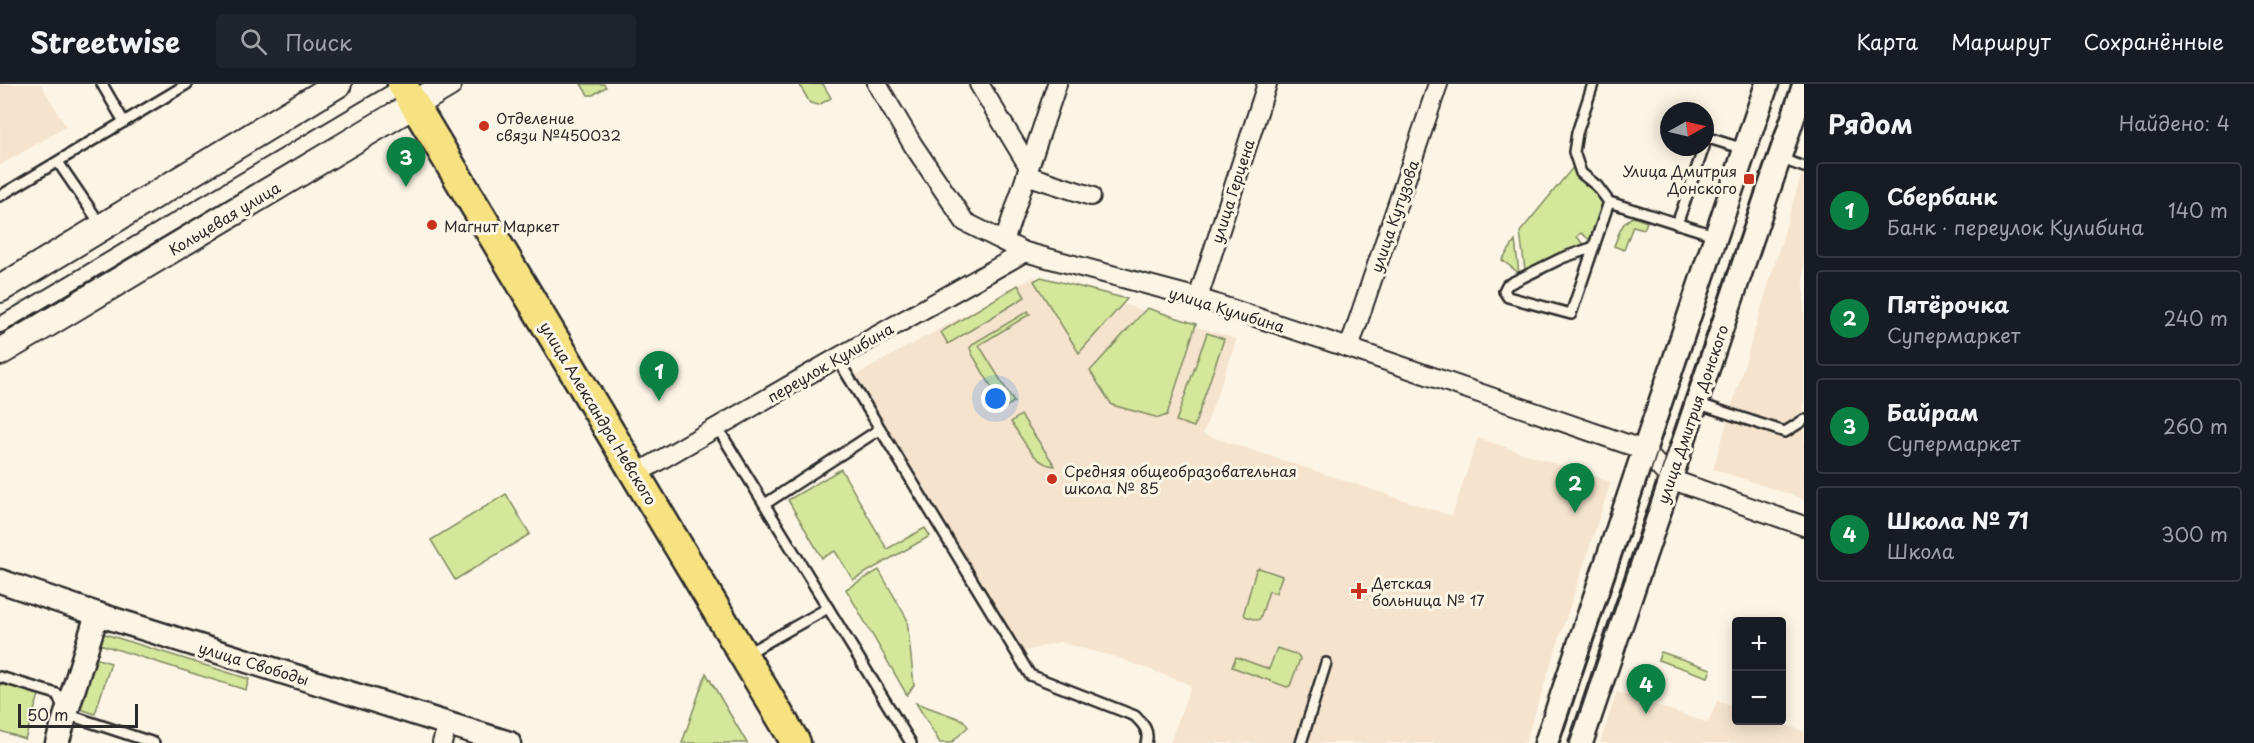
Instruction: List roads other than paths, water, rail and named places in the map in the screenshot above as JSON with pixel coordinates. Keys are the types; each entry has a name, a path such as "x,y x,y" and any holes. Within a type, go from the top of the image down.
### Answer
{"main road":[{"path":"0,289 338,84"},
{"name":"Кольцевая улица","path":"0,352 406,89 448,84"},
{"name":"улица Александра Невского","path":"406,89 796,743"}],"street":[{"name":"улица Кулибина","path":"877,84 913,145 965,222 1004,242 1025,252 1198,298 1644,450"},
{"path":"980,84 1028,171 1091,196"},
{"path":"1004,242 1057,84"},
{"name":"улица Герцена","path":"1198,298 1267,84"},
{"name":"улица Кутузова","path":"1349,348 1438,84"},
{"path":"1546,743 1767,84"},
{"name":"улица Дмитрия Донского","path":"1581,743 1804,85"},
{"path":"0,325 406,89"},
{"name":"переулок Кулибина","path":"636,474 1025,252"},
{"path":"1644,450 1670,479 1804,526"},
{"name":"улица Свободы","path":"0,581 445,733 509,743"},
{"path":"57,743 97,614"}],"lane":[{"path":"102,84 124,122"},
{"path":"0,196 187,84"},
{"path":"1593,84 1577,133 1574,152 1581,173 1597,186 1609,202 1717,237"},
{"path":"1714,143 1746,150"},
{"path":"1677,224 1700,156"},
{"path":"1779,158 1804,167"},
{"path":"58,162 102,227"},
{"path":"1594,247 1562,258 1508,285 1504,291 1508,297 1571,314 1594,247 1609,202"},
{"path":"837,358 1030,675 1135,716 1146,726 1148,738 1146,743"},
{"path":"1696,403 1785,432 1804,420"},
{"path":"717,427 911,743"},
{"path":"765,504 880,429"},
{"path":"744,656 828,608"},
{"path":"1301,743 1326,663"},
{"path":"0,677 57,694 66,714 154,743"}],"tram line":[{"path":"1560,743 1780,84"},
{"path":"1570,743 1792,84"}],"place":[{"name":"Отделение связи №450032","path":"484,126"},
{"name":"Улица Дмитрия Донского","path":"1749,179"},
{"name":"Байрам","path":"406,187"},
{"name":"Магнит Маркет","path":"432,225"},
{"name":"Сбербанк","path":"659,401"},
{"name":"Средняя общеобразовательная школа № 85","path":"1052,479"},
{"name":"Пятёрочка","path":"1575,513"},
{"name":"Детская больница № 17","path":"1359,591"},
{"name":"Школа № 71","path":"1646,714"}]}
